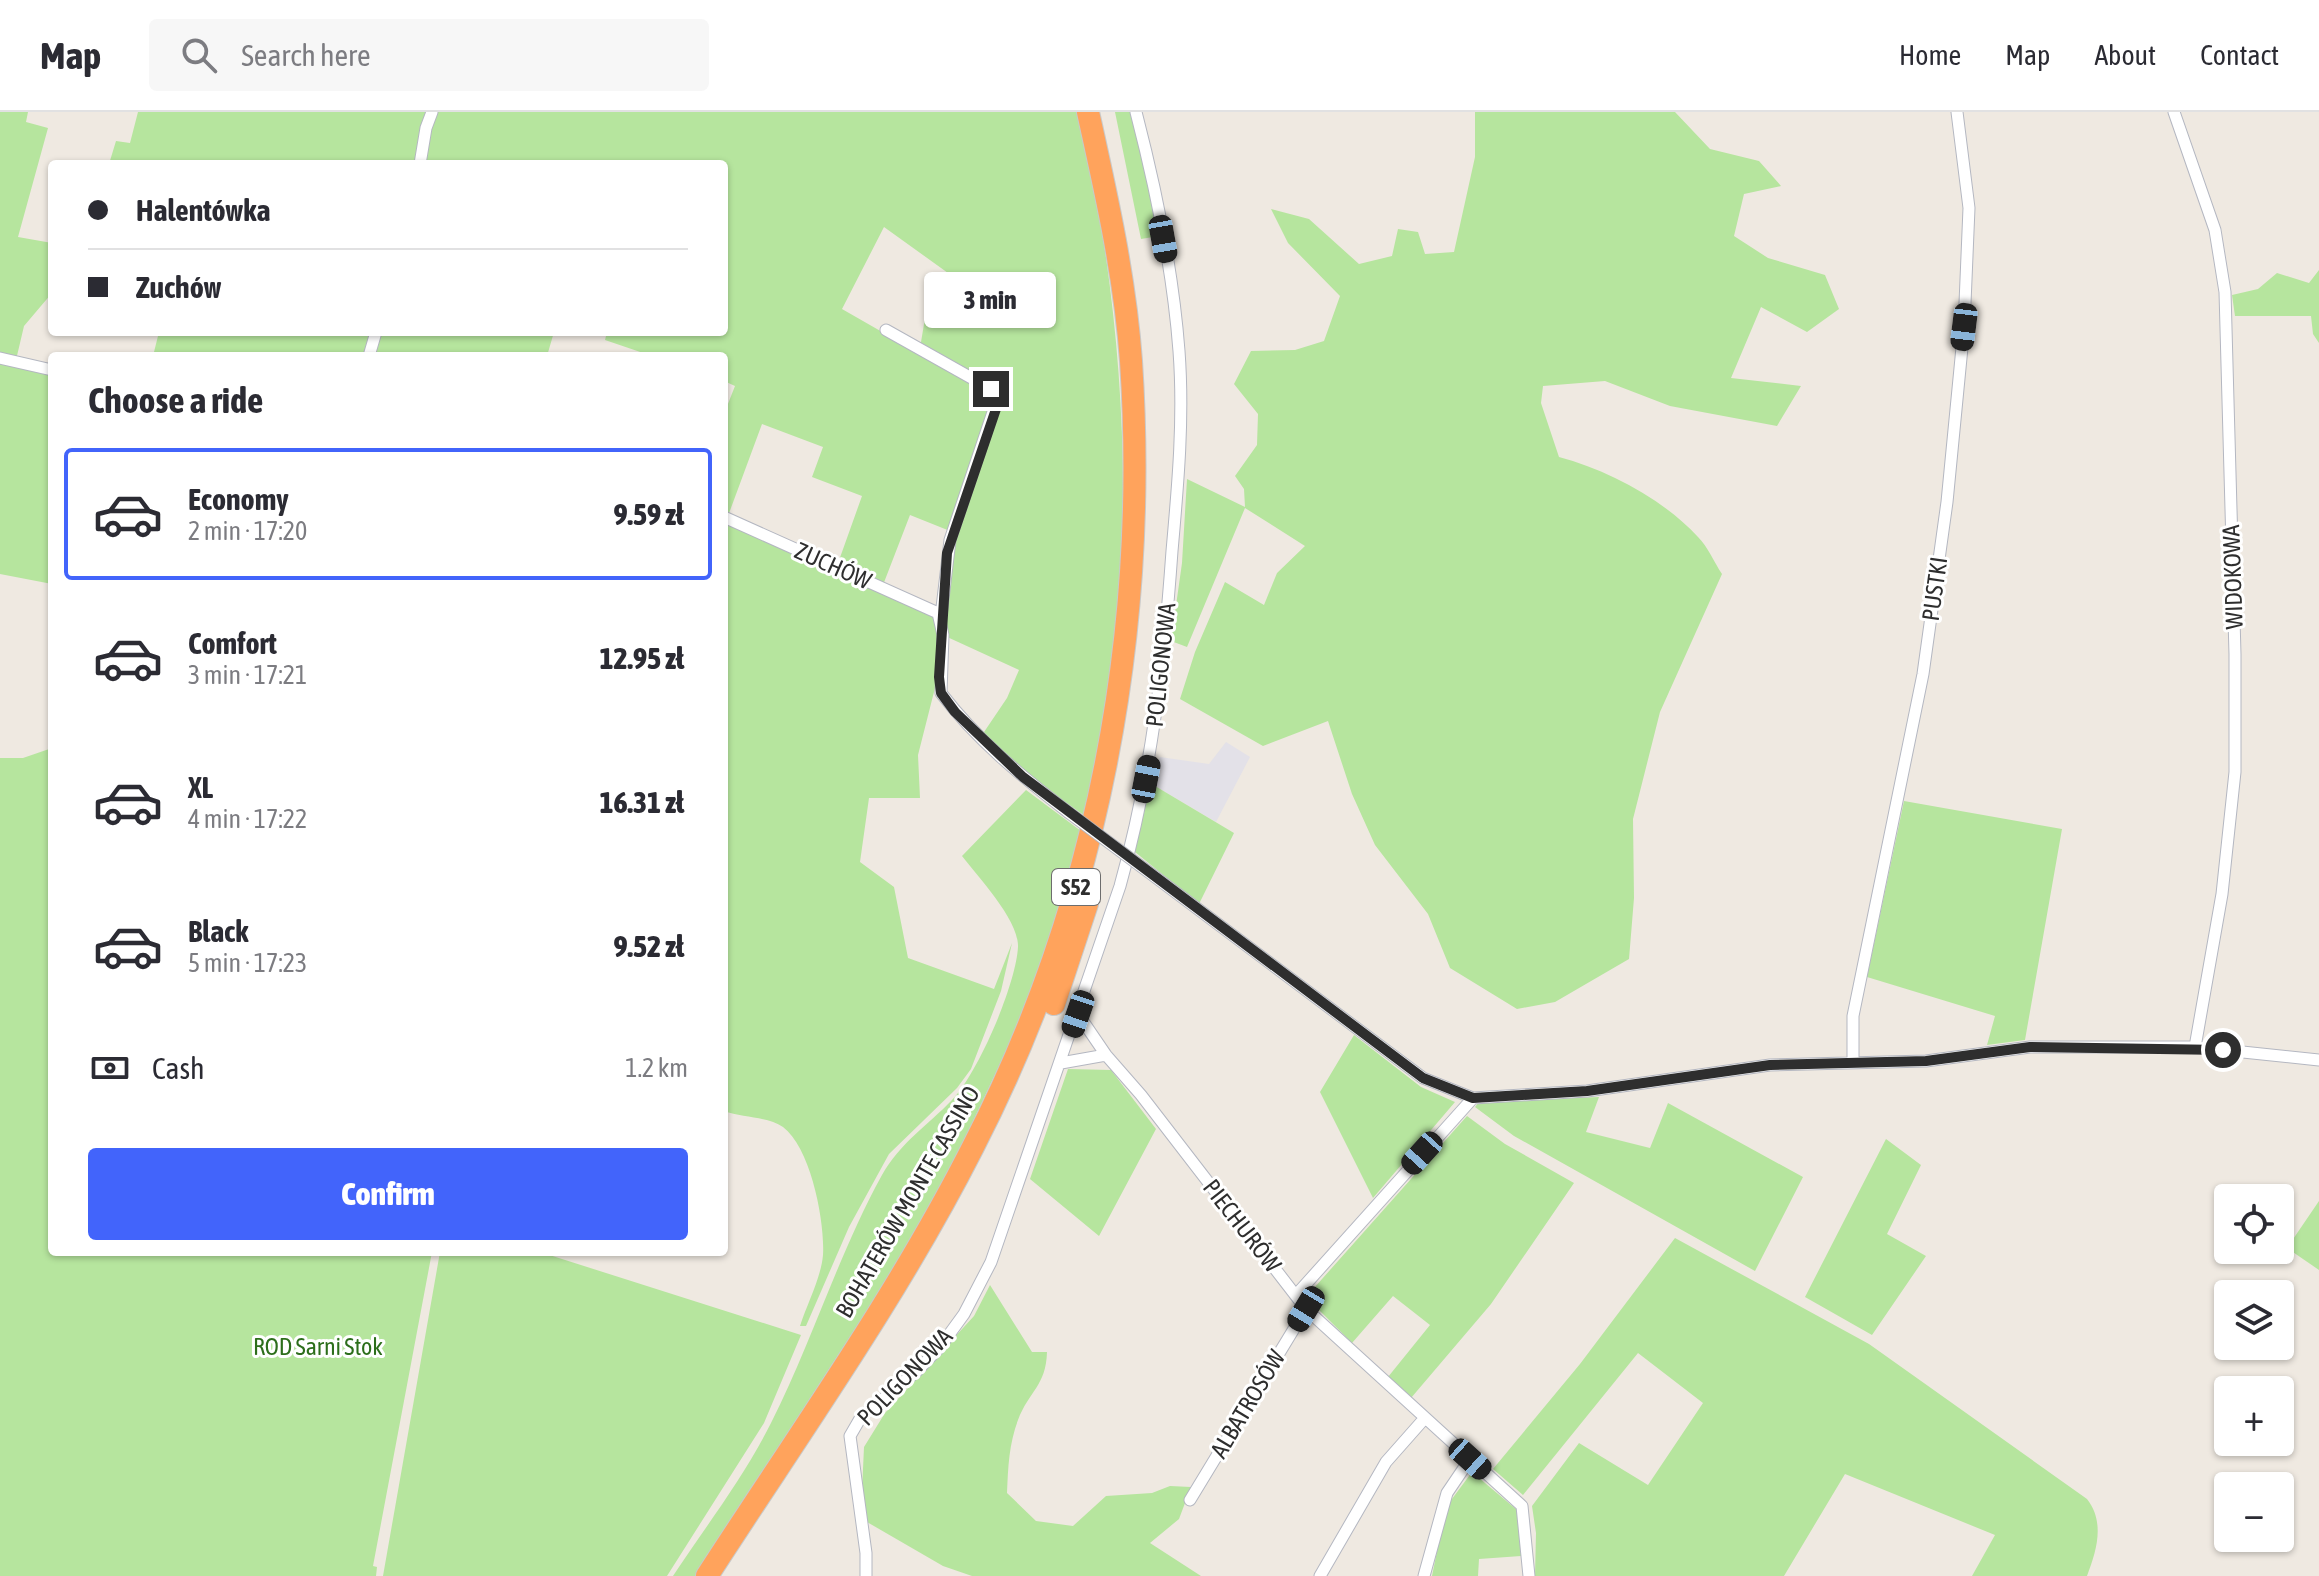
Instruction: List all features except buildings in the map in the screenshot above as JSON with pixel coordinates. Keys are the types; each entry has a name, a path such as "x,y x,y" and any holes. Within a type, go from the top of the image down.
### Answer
{"highway":[{"name":"BOHATERÓW MONTE CASSINO","path":"707,1576 903,1271 974,1147 1033,1019 1086,852 1115,722 1128,620 1134,501 1131,358 1118,266 1088,112"},
{"name":"BOHATERÓW MONTE CASSINO","path":"724,1576 916,1279 987,1154 1046,1024 1074,949 1101,854 1129,726 1141,623 1148,518 1147,425 1139,311 1128,235 1103,112"}],"street":[{"path":"421,160 432,112"},
{"name":"POLIGONOWA","path":"866,1576 866,1553 850,1436 861,1417 916,1372 940,1347 972,1301 991,1262 1120,886 1137,825 1150,757 1163,671 1179,466 1181,383 1173,292 1136,112"},
{"name":"PUSTKI","path":"1853,1062 1853,1016 1923,674 1947,502 1964,327 1969,208 1957,112"},
{"name":"WIDOKOWA","path":"2174,112 2215,230 2225,292 2235,654 2235,772 2222,894 2195,1047"},
{"path":"886,330 991,389 997,396 996,409 950,540 941,616 941,693 966,724 1008,765 1423,1078 1473,1098 1587,1091 1770,1065 1926,1061 2030,1047 2195,1047 2319,1060"},
{"path":"0,358 48,369"},
{"name":"ZUCHÓW","path":"728,519 941,616"},
{"name":"PIECHURÓW","path":"1078,1014 1106,1055 1141,1095 1306,1309 1522,1506 1529,1576"},
{"path":"1061,1063 1106,1055"},
{"path":"1296,1295 1473,1098"},
{"name":"ALBATROSÓW","path":"1190,1500 1306,1309"},
{"path":"1320,1576 1386,1462 1424,1419"},
{"path":"1424,1576 1447,1493 1470,1459"}],"shaded area":[{"path":"1226,742 1250,757 1216,822 1150,783 1160,757 1209,764"}],"green space":[{"path":"0,112 28,112 26,122 48,128 18,237 48,242 48,298 24,326 16,360 0,356"},
{"path":"138,112 430,112 419,160 110,160 116,141 130,143"},
{"path":"435,112 1079,112 1103,234 1111,296 1123,481 1116,633 1085,816 1027,775 982,735 1007,698 1019,670 945,636 949,553 999,397 920,348 925,318 948,273 884,227 842,309 994,396 950,531 910,515 883,585 837,566 862,496 812,477 823,447 762,424 728,516 728,404 735,386 728,383 728,352 640,352 605,340 606,336 728,336 728,160 424,160"},
{"path":"1115,112 1132,112 1159,236 1141,239"},
{"path":"1475,112 1675,112 1710,149 1759,161 1781,186 1744,194 1734,236 1768,258 1825,275 1839,309 1807,332 1761,307 1731,378 1801,386 1777,426 1670,406 1605,381 1543,386 1541,403 1559,457 1615,478 1652,498 1702,541 1722,574 1660,712 1633,819 1634,898 1629,959 1555,1002 1517,1009 1450,968 1428,914 1375,845 1352,794 1328,721 1263,746 1180,699 1195,652 1225,582 1264,605 1277,573 1305,546 1245,508 1187,647 1171,641 1182,563 1187,479 1245,507 1244,489 1235,476 1257,445 1258,414 1234,384 1251,351 1295,350 1324,341 1340,296 1288,243 1271,209 1309,219 1359,264 1392,256 1398,229 1418,232 1425,254 1454,252 1475,157"},
{"path":"2319,270 2319,343 2313,334 2311,316 2235,316 2232,295 2258,289 2277,273 2309,283"},
{"path":"158,336 373,336 367,352 154,352"},
{"path":"378,336 553,336 548,352 373,352"},
{"path":"0,361 48,372 48,583 0,574"},
{"path":"728,522 930,611 940,623 935,688 918,755 920,798 869,798 860,862 894,887 908,958 994,989 1012,943 1001,991 971,1069 957,1088 889,1154 849,1227 806,1326 800,1326 817,1282 823,1255 822,1224 814,1186 801,1151 783,1127 728,1112"},
{"name":"ROD Sarni Stok","path":"48,749 48,1256 431,1256 373,1566 377,1567 376,1576 0,1576 0,758 23,758"},
{"path":"1150,783 1234,833 1199,904 1135,852"},
{"path":"1026,790 1081,831 1061,905 1021,1019 944,1183 888,1278 695,1576 673,1576 737,1482 771,1423 852,1236 882,1175 905,1144 962,1087 994,1028 1016,963 1017,936 1005,912 962,856"},
{"path":"1904,801 2062,829 2025,1040 1987,1045 1995,1016 1867,977"},
{"path":"1354,1035 1421,1087 1455,1102 1373,1198 1320,1092"},
{"path":"1068,1069 1111,1070 1156,1129 1099,1236 1030,1179"},
{"path":"1599,1097 1586,1132 1650,1148 1668,1103 1803,1177 1755,1271 1514,1136 1475,1107 1479,1102"},
{"path":"1467,1116 1505,1144 1574,1183 1491,1304 1411,1398 1388,1377 1430,1325 1393,1296 1352,1343 1306,1297"},
{"path":"1886,1139 1921,1165 1887,1234 1926,1256 1872,1335 1805,1297"},
{"path":"2319,1201 2319,1270 2294,1253 2294,1238"},
{"path":"1675,1238 1869,1344 2087,1499 2096,1517 2098,1536 2087,1576 1972,1576 1995,1535 1845,1474 1784,1576 1535,1576 1536,1533 1532,1506 1579,1443 1648,1485 1703,1403 1638,1353 1523,1495 1493,1469 1580,1364"},
{"path":"439,1256 553,1256 801,1335 764,1423 667,1576 383,1576"},
{"path":"990,1285 1032,1352 1047,1352 1044,1373 1022,1410 1015,1429 1007,1493 1036,1521 1073,1526 1106,1496 1152,1493 1170,1486 1191,1487 1179,1519 1150,1543 1201,1576 972,1576 943,1566 867,1522 862,1491 864,1447 885,1413 974,1316"},
{"path":"1472,1472 1517,1510 1521,1556 1479,1559 1478,1576 1432,1576 1446,1507"}],"route":[{"path":"991,389 997,396 996,409 947,553 941,616 941,693 966,724 1023,777 1423,1078 1473,1098 1587,1091 1770,1065 1926,1061 1996,1049 2195,1047 2223,1050"}]}
